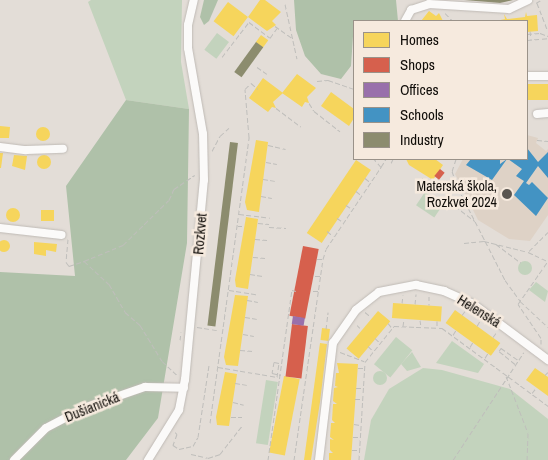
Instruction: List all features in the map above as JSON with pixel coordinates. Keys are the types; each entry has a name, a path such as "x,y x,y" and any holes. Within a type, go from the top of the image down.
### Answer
{"street":[{"name":"Rozkvet","path":"148,460 170,430 179,410 184,388 203,169 202,127 188,48 188,26 194,0"},
{"path":"406,20 411,10 429,4 509,9 528,0"},
{"path":"528,76 548,76"},
{"path":"537,114 548,113"},
{"path":"0,147 26,150 64,149"},
{"path":"0,228 62,235"},
{"name":"Helenská","path":"319,460 333,343 356,310 379,292 416,284 444,291 472,304 548,360"},
{"name":"Dušianická","path":"14,460 46,428 84,408 146,387 184,388"}],"path":[{"path":"535,0 548,31"},
{"path":"285,4 297,59"},
{"path":"443,10 452,20"},
{"path":"542,16 548,19"},
{"path":"222,57 248,22 270,38 276,27 292,39"},
{"path":"530,33 548,37 531,40 530,33"},
{"path":"257,66 267,74"},
{"path":"317,81 328,80 353,89"},
{"path":"210,423 247,148 245,89 251,83 258,89"},
{"path":"309,103 314,111 340,131"},
{"path":"276,108 301,127"},
{"path":"211,153 220,136 229,128"},
{"path":"537,140 548,141"},
{"path":"268,145 286,149"},
{"path":"247,148 253,149"},
{"path":"375,160 381,167"},
{"path":"294,460 324,260 343,222 385,160"},
{"path":"456,160 452,171 484,241 520,301 548,327"},
{"path":"266,162 277,164"},
{"path":"245,166 250,166"},
{"path":"62,235 69,241 66,262 69,266 123,245 169,200 174,189 203,169"},
{"path":"420,182 424,176"},
{"path":"365,178 371,182"},
{"path":"263,179 275,181"},
{"path":"243,182 248,183"},
{"path":"356,191 362,196"},
{"path":"261,196 272,198"},
{"path":"443,197 475,222"},
{"path":"240,200 246,201"},
{"path":"346,204 353,209"},
{"path":"238,213 270,218"},
{"path":"337,218 343,222"},
{"path":"258,223 286,228"},
{"path":"237,225 242,226"},
{"path":"327,231 334,237"},
{"path":"528,252 548,232"},
{"path":"255,239 267,240"},
{"path":"464,243 484,241 528,252 548,262 518,304 541,338 536,350"},
{"path":"234,242 240,243"},
{"path":"496,244 521,263"},
{"path":"253,256 265,258"},
{"path":"317,259 324,260"},
{"path":"232,260 237,261"},
{"path":"84,261 109,284 125,312 140,325 162,361 178,375"},
{"path":"250,274 263,276"},
{"path":"315,276 321,276"},
{"path":"230,277 235,278"},
{"path":"228,290 259,295"},
{"path":"268,460 292,290 296,291"},
{"path":"313,291 319,291"},
{"path":"415,304 416,291"},
{"path":"396,292 423,292"},
{"path":"402,303 403,292"},
{"path":"429,305 429,292 436,294"},
{"path":"247,300 258,302"},
{"path":"226,302 232,303"},
{"path":"310,306 316,307"},
{"path":"366,307 363,310 370,316"},
{"path":"462,315 467,308"},
{"path":"326,329 328,312"},
{"path":"474,313 487,323"},
{"path":"245,317 257,319"},
{"path":"403,327 404,319"},
{"path":"477,326 482,319"},
{"path":"224,320 229,321"},
{"path":"420,320 421,327"},
{"path":"352,321 360,328"},
{"path":"437,321 437,328"},
{"path":"388,323 392,328"},
{"path":"493,326 498,330 493,338"},
{"path":"199,328 217,330"},
{"path":"359,460 365,362 392,328 437,328 453,336 548,405"},
{"path":"287,329 291,330"},
{"path":"180,347 181,330"},
{"path":"453,336 456,330"},
{"path":"242,334 254,336"},
{"path":"222,337 227,338"},
{"path":"375,338 381,343"},
{"path":"470,348 473,342"},
{"path":"368,346 374,351"},
{"path":"452,460 506,375 526,350 521,347"},
{"path":"515,364 499,351 501,348 518,360"},
{"path":"240,350 252,351"},
{"path":"336,350 365,362"},
{"path":"306,353 310,352"},
{"path":"484,358 488,353"},
{"path":"219,354 225,355"},
{"path":"217,367 277,376 279,363 274,362 272,373 281,375"},
{"path":"170,430 177,434 173,445 179,449 193,446 198,436 209,365"},
{"path":"175,388 178,366"},
{"path":"358,368 364,368"},
{"path":"545,375 548,372"},
{"path":"506,375 528,433 527,460"},
{"path":"216,379 221,380"},
{"path":"235,383 247,385"},
{"path":"356,388 363,388"},
{"path":"532,394 536,388"},
{"path":"213,397 219,398"},
{"path":"355,399 362,399"},
{"path":"233,402 244,405"},
{"path":"276,408 280,409"},
{"path":"211,414 216,415"},
{"path":"231,417 242,417"},
{"path":"354,424 361,425"},
{"path":"191,454 208,458 220,454 242,426"},
{"path":"353,437 360,437"},
{"path":"352,450 359,450"}],"shaded area":[{"name":"Materská škola, Rozkvet 2024","path":"528,135 538,138 536,143 546,151 548,149 548,215 530,241 509,239 478,220 455,174 462,160 528,160"}],"green space":[{"path":"91,0 182,0 181,62 189,109 126,100 88,2"},
{"path":"204,0 218,0 209,21 204,25 200,17"},
{"path":"294,0 396,0 398,20 353,20 351,66 341,79 321,74 305,56 296,30"},
{"path":"217,33 229,42 216,59 204,50"},
{"path":"126,100 189,109 187,243 158,418 126,460 0,460 0,272 75,276 66,186"},
{"path":"425,192 443,204 434,218 416,205"},
{"path":"522,261 528,261 532,268 528,275 522,275 518,271 518,265"},
{"path":"536,282 548,291 545,302 529,290"},
{"path":"396,337 412,350 390,377 374,364"},
{"path":"452,341 484,364 478,373 436,363"},
{"path":"412,352 421,367 407,371 401,364"},
{"path":"423,368 442,370 510,389 548,419 548,460 364,460 371,420 389,389"},
{"path":"380,371 385,373 387,378 385,383 380,385 375,383 373,378 375,373"},
{"path":"266,380 278,382 268,445 256,443"}],"building: Homes":[{"path":"260,0 265,0 281,12 272,21 276,25 267,31 248,17"},
{"path":"228,2 248,17 234,36 214,21"},
{"path":"429,11 436,16 439,13 442,20 422,20"},
{"path":"526,12 527,16 537,15 538,31 528,32 528,20 500,20 505,19 504,14 507,19 525,17"},
{"path":"261,35 268,40 263,48 256,42"},
{"path":"297,74 316,88 307,97 309,103 305,102 302,107 282,93"},
{"path":"263,78 283,93 273,102 276,108 272,107 268,112 249,98"},
{"path":"528,84 548,84 548,100 528,100"},
{"path":"331,92 353,108 353,120 349,126 321,106"},
{"path":"0,126 10,127 9,138 0,138"},
{"path":"43,127 48,129 50,134 48,139 43,141 38,139 36,134 38,129"},
{"path":"256,140 268,142 259,212 247,210 245,202"},
{"path":"0,153 3,153 1,168 0,168"},
{"path":"14,155 27,156 25,170 12,166"},
{"path":"41,155 47,155 51,162 47,169 41,169 37,165 37,159"},
{"path":"356,160 371,170 322,243 307,233"},
{"path":"406,160 436,160 443,165 433,180 409,165"},
{"path":"10,208 16,208 20,215 16,222 10,222 6,218 6,212"},
{"path":"41,210 54,210 54,221 41,221"},
{"path":"246,217 258,219 248,289 236,287 235,280"},
{"path":"4,240 9,244 8,250 4,252 0,250 0,242"},
{"path":"34,242 57,244 56,252 46,250 46,256 34,254"},
{"path":"235,295 248,296 238,366 226,365 224,357"},
{"path":"393,303 442,306 441,321 392,318"},
{"path":"455,310 500,343 491,356 446,323"},
{"path":"378,311 390,321 359,359 347,349"},
{"path":"322,328 330,329 328,341 321,340"},
{"path":"320,343 327,344 320,402 311,460 304,460"},
{"path":"337,363 358,364 351,460 329,460 329,453 333,453 330,450 330,439 334,440 330,437 331,423 335,423 332,420 333,404 337,404 333,401 334,388 338,387 335,386 336,373 339,373"},
{"path":"535,368 548,377 548,396 526,380"},
{"path":"225,372 237,374 229,426 217,425 216,417"},
{"path":"284,376 300,379 285,456 269,453"}],"building: Shops":[{"path":"440,169 445,173 439,180 434,176"},
{"path":"303,246 319,249 305,319 289,316"},
{"path":"292,324 308,326 301,379 286,377"}],"building: Offices":[{"path":"293,316 305,318 304,326 292,324"}],"building: Schools":[{"path":"528,149 538,162 548,152 548,178 538,166 526,183 529,185 532,182 548,198 536,216 514,195 524,181 516,176 522,169 509,160 528,160"},
{"path":"470,160 500,160 500,164 506,160 492,180 466,165"}],"building: Industry":[{"path":"464,0 513,0 500,3"},
{"path":"256,42 263,47 242,77 234,72"},
{"path":"230,142 238,143 215,327 207,326"}],"place":[{"name":"Materská škola, Rozkvet 2024","path":"507,194"}]}
